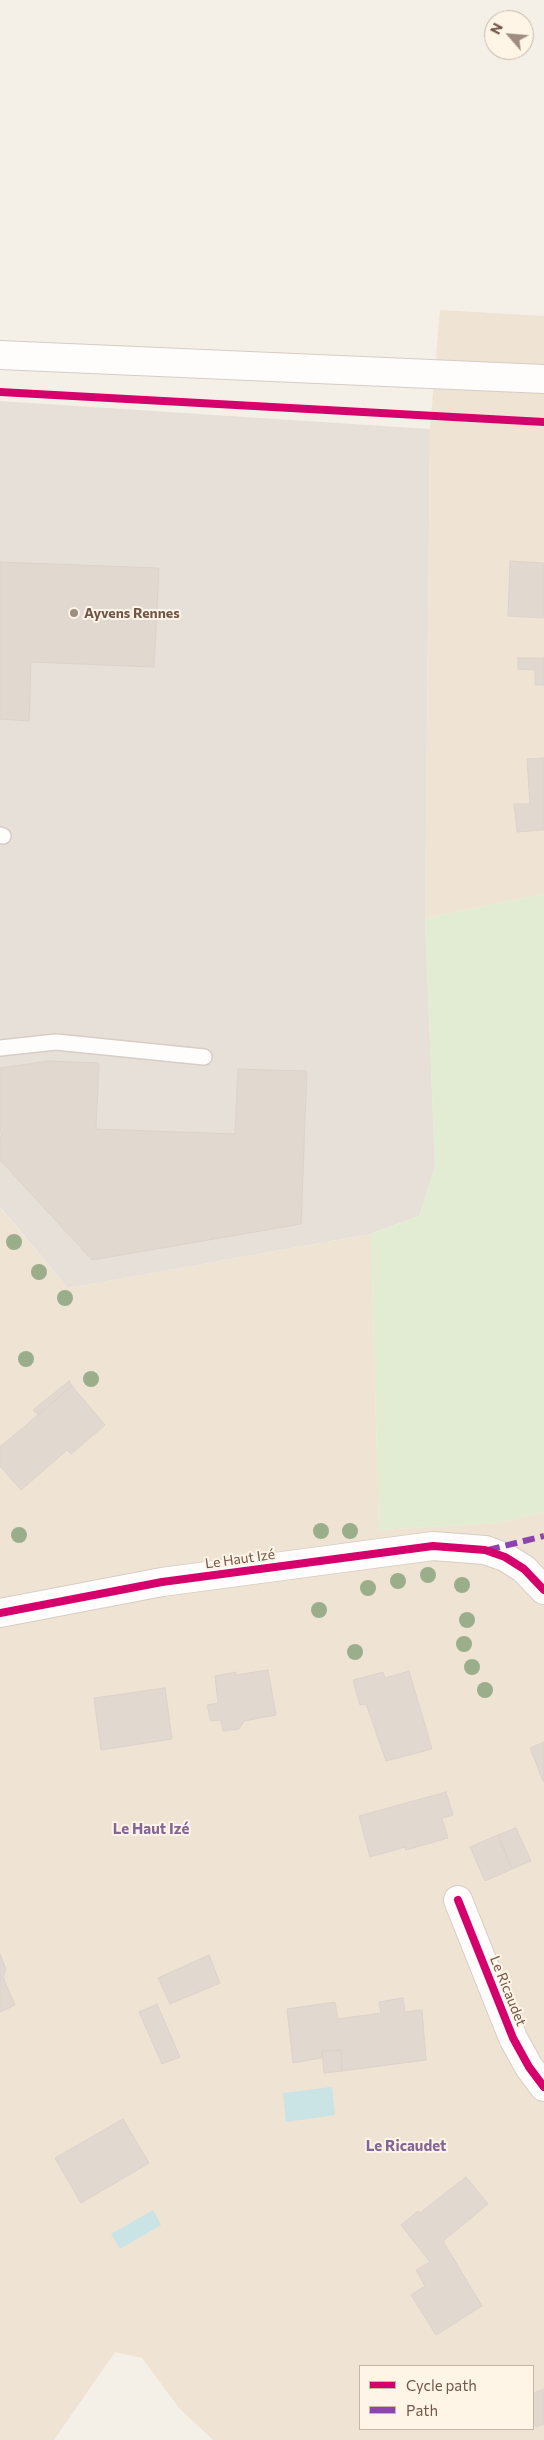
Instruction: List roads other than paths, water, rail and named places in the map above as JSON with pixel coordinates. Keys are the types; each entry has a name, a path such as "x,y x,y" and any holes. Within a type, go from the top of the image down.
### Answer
{"street":[{"path":"0,355 544,379"},
{"name":"Le Haut Izé","path":"0,1613 162,1582 433,1546 485,1550 505,1556 524,1568 544,1590"},
{"name":"Le Ricaudet","path":"458,1900 514,2038 529,2067 544,2087"}],"lane":[{"path":"0,1048 56,1042 204,1057"}],"water":[{"path":"332,2087 335,2115 286,2122 283,2093"},
{"path":"153,2210 161,2225 120,2249 111,2234"}],"place":[{"name":"Ayvens Rennes","path":"74,613"}],"district":[{"name":"Le Haut Izé","path":"151,1829"},
{"name":"Le Ricaudet","path":"406,2146"}]}
